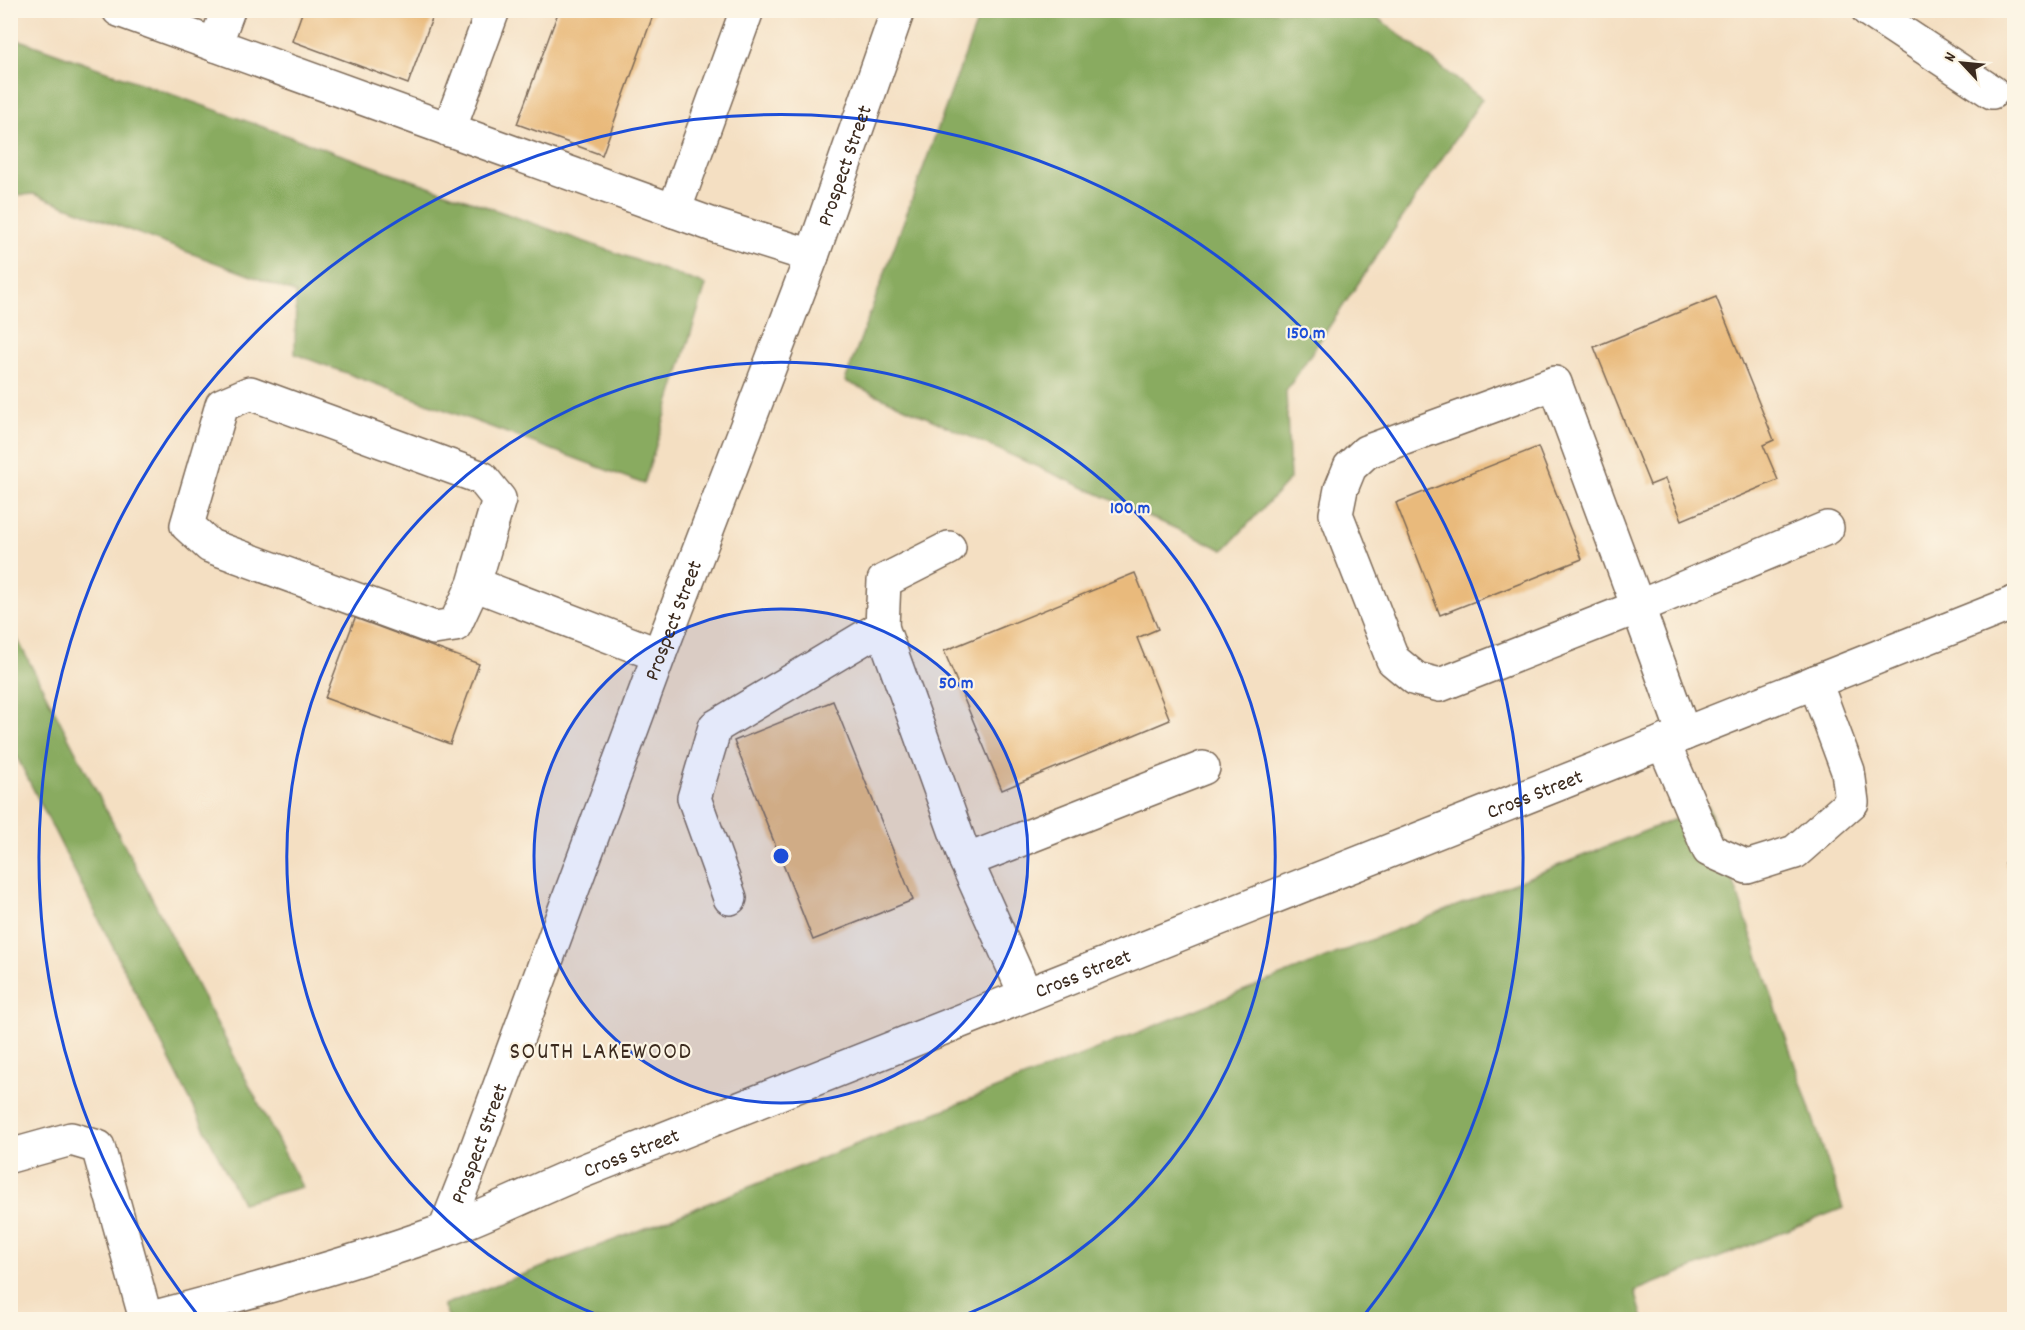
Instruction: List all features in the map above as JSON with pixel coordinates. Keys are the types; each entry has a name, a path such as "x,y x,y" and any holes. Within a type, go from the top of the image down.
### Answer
{"main road":[{"path":"119,10 675,211 812,256"},
{"path":"215,45 228,10"},
{"path":"449,130 493,10"},
{"path":"675,211 747,10"},
{"name":"Prospect Street","path":"445,1230 659,655 812,256 898,10"},
{"path":"1868,10 1992,92"},
{"path":"1815,682 1848,771 1852,802 1795,852 1746,867 1709,850 1674,738 1638,608 1555,383 1366,452 1350,466 1341,489 1336,514 1393,660 1416,679 1440,685 1638,608 1827,528"},
{"path":"250,393 482,478 499,499 474,584 455,625 434,627 210,546 187,525 222,405 250,393"},
{"path":"949,548 884,581 882,627 966,861 1026,995"},
{"path":"474,584 659,655"},
{"name":"Cross Street","path":"145,1319 271,1285 445,1230 578,1173 2014,603"},
{"path":"730,898 694,798 715,727 882,627"},
{"path":"966,861 1203,768"},
{"path":"10,1156 71,1139 98,1147 145,1319"}],"green space":[{"path":"981,11 1369,11 1482,99 1286,391 1290,479 1224,550 845,381"},
{"path":"11,37 706,285 644,484 295,354 296,293 34,194 11,196"},
{"path":"11,627 302,1187 242,1203 11,745"},
{"path":"1708,806 1843,1208 1635,1291 1643,1319 450,1320 443,1305 656,1224"}],"building":[{"path":"303,10 435,10 408,84 292,41"},
{"path":"559,10 655,10 602,155 517,124"},
{"path":"1716,297 1774,440 1763,445 1778,480 1682,520 1665,479 1650,485 1594,347"},
{"path":"1538,447 1582,559 1440,615 1396,503"},
{"path":"1135,573 1158,629 1137,638 1170,720 1002,790 944,651"},
{"path":"355,618 479,664 450,744 325,698"},
{"path":"833,701 913,900 813,940 734,741"},
{"path":"2014,859 2014,884 2005,863"}],"district":[{"name":"SOUTH LAKEWOOD","path":"601,1050"}]}
